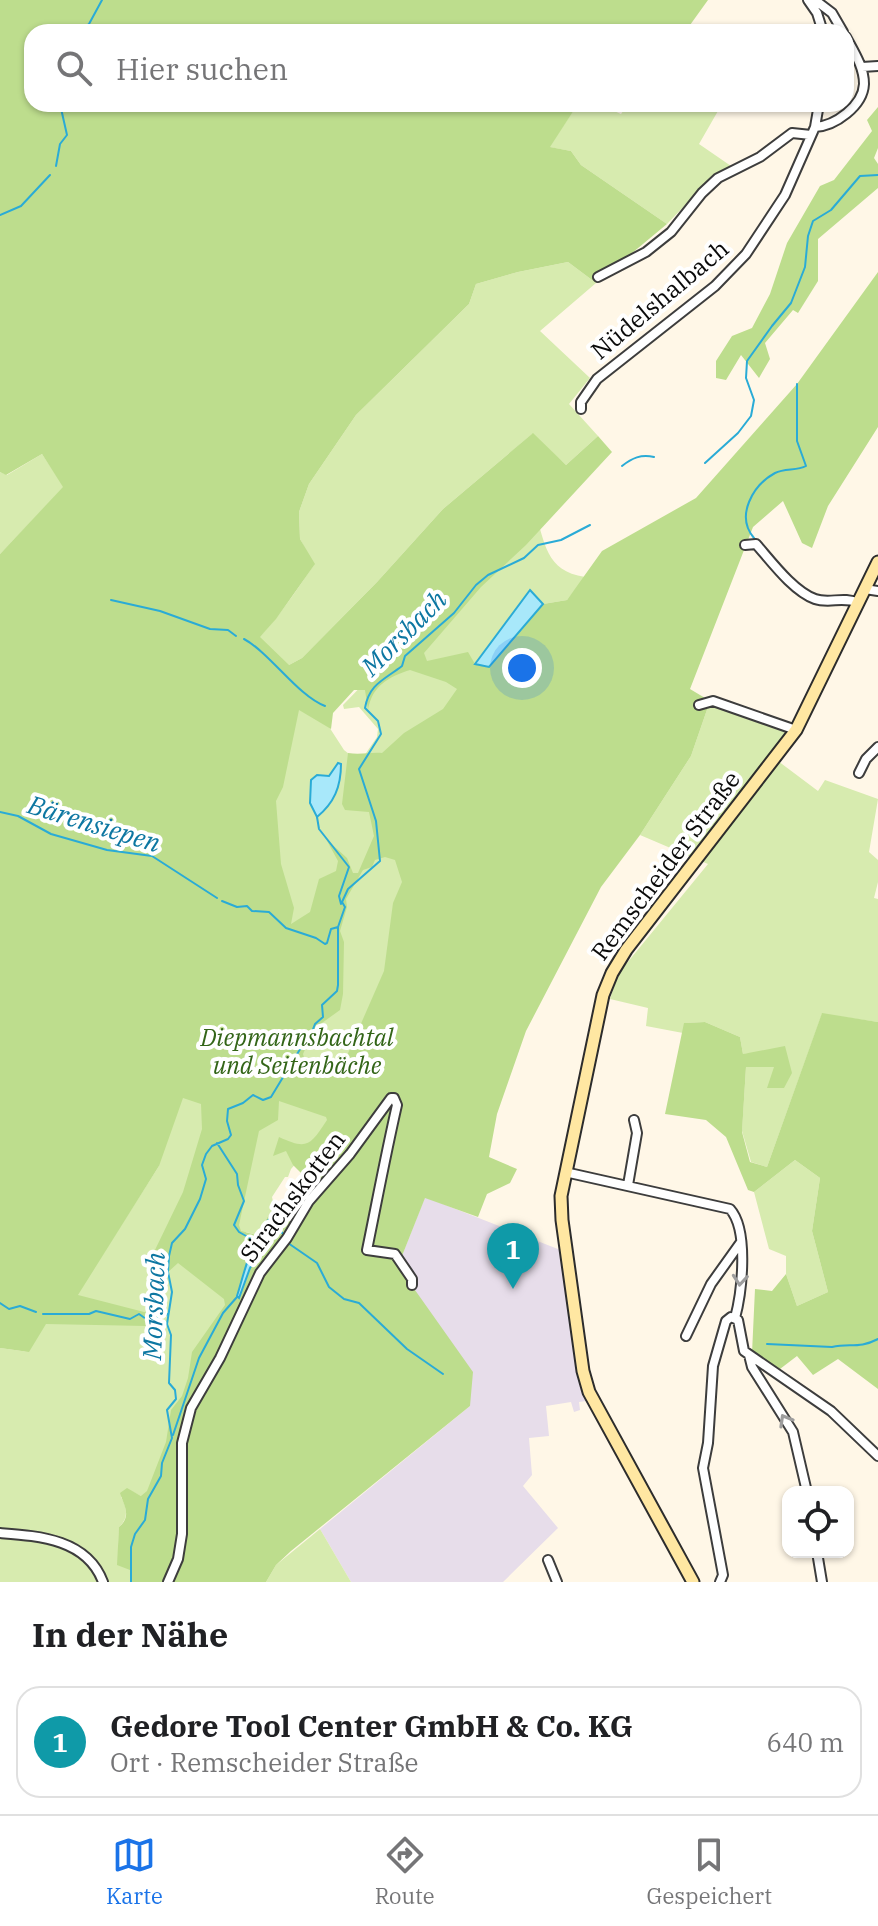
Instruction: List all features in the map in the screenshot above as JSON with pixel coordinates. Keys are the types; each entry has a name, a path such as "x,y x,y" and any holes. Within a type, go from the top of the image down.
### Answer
{"main road":[{"name":"Remscheider Straße","path":"693,1582 589,1392 583,1371 562,1220 561,1196 565,1172 603,995 612,973 626,950 796,730 878,562"}],"street":[{"path":"808,0 820,24"},
{"path":"815,0 832,13 838,24"},
{"path":"854,52 862,67 864,87 854,102"},
{"path":"862,67 878,66"},
{"name":"Nüdelshalbach","path":"581,409 581,402 597,379 715,286 746,254 785,195 813,131 817,112"},
{"path":"813,131 832,124 847,112"},
{"name":"Nüdelshalbach","path":"598,277 646,252 671,232 702,193 724,174 760,157 792,133 813,131"},
{"path":"745,545 756,544 784,576 816,600 850,599 858,603"},
{"path":"865,589 878,591"},
{"path":"699,705 713,701 796,730"},
{"path":"859,773 866,759 878,747"},
{"name":"Sirachskotten","path":"168,1582 177,1562 182,1534 182,1443 191,1408 220,1358 260,1273 287,1238 309,1201 350,1154 391,1098 397,1105 378,1184 374,1224 367,1250 395,1254 412,1279 412,1285"},
{"path":"628,1185 637,1133 634,1120"},
{"path":"565,1172 730,1209 739,1223 742,1242 743,1261 735,1318 740,1324 741,1347 831,1411 878,1456"},
{"path":"686,1336 711,1284 742,1242"},
{"path":"720,1582 723,1575 703,1468 716,1350 726,1321 735,1318"},
{"path":"749,1354 752,1367 793,1432 806,1486"},
{"path":"0,1533 40,1537 77,1550 88,1557 103,1582"},
{"path":"818,1558 822,1582"},
{"path":"548,1560 557,1582"}],"shaded area":[{"path":"425,1197 563,1251 586,1401 579,1402 580,1410 574,1412 571,1402 546,1406 549,1436 529,1438 532,1475 523,1486 558,1528 503,1582 351,1582 320,1529 470,1406 398,1266"}],"green space":[{"name":"Diepmannsbachtal und Seitenbäche","path":"0,0 708,0 691,24 24,24 24,112 573,112 550,147 571,151 581,165 667,224 596,283 568,262 476,284 469,304 356,415 309,484 299,512 300,539 315,564 260,637 289,665 302,658 443,509 533,433 566,465 598,436 612,452 526,545 481,587 424,653 427,661 468,652 475,664 489,667 543,604 567,600 602,551 696,498 797,384 878,272 878,427 828,506 812,548 802,543 783,501 753,527 690,689 710,701 691,756 640,835 601,887 526,1031 497,1114 489,1157 517,1169 510,1183 487,1194 478,1217 425,1198 398,1266 473,1372 470,1406 291,1551 276,1565 266,1582 130,1582 130,1570 117,1565 119,1527 126,1515 120,1493 127,1488 141,1496 147,1491 166,1442 171,1410 182,1396 188,1378 192,1352 225,1305 224,1299 178,1263 157,1282 154,1252 183,1192 202,1129 201,1104 183,1098 159,1166 78,1295 148,1313 149,1324 46,1324 29,1352 0,1348 0,554 63,487 42,454 6,475 0,472","holes":["410,670 457,689 443,709 404,733 382,753 348,753 342,804 345,810 369,812 374,836 358,873 353,873 347,858 326,839 338,861 336,871 319,879 310,912 291,924 294,908 281,864 276,801 283,787 299,710 331,729 333,713 354,690 365,690 368,710 377,689 388,679","385,857 395,860 402,882 393,903 384,971 342,1067 334,1072 305,1061 303,1054 315,1028 340,1010 344,942 340,931 347,907 346,899 363,870 372,867 375,860","279,1101 326,1117 321,1129 307,1143 279,1137 273,1156 286,1151 293,1165 319,1191 293,1224 274,1206 257,1235 241,1231 239,1225 259,1131 278,1120","272,1217 278,1228 250,1268 239,1291 253,1243"]},
{"path":"878,107 878,148 874,158 878,164 878,188 818,239 818,281 798,313 793,310 765,343 770,359 759,378 741,355 726,380 716,378 716,361 732,336 752,328 770,294 787,243 820,186 834,180 872,131 867,120"},
{"path":"573,112 717,112 699,144 731,166 711,178 667,224 581,165 571,151 549,147"},
{"name":"Diepmannsbachtal und Seitenbäche","path":"568,262 596,283 540,331 590,378 569,404 598,436 566,465 532,434 443,509 302,658 289,665 344,750 364,756 377,737 378,729 359,707 344,709 343,705 534,508 544,543 554,561 572,574 585,577 567,600 543,604 530,591 475,664 487,701 410,850 398,1048 291,1169 272,1197 274,1206 257,1235 246,1232 164,1582 0,1582 0,1348 29,1352 0,1346 94,1268 159,1166 0,792 249,647 259,638 314,565 300,539 299,512 309,484 356,415 469,304 476,284","holes":["131,1491 141,1496 118,1564 119,1527 126,1513 121,1497"]},
{"path":"42,454 64,487 0,554 0,472 7,475"},
{"path":"710,701 787,731 770,755 818,791 825,780 878,799 869,852 878,860 874,898 878,899 878,1022 822,1014 767,1167 751,1162 742,1131 746,1067 774,1067 792,1073 755,1053 743,1054 740,1037 705,1022 685,1023 683,1033 646,1026 648,1008 610,999 618,974 708,864 640,835 691,756"},
{"path":"822,1013 878,1022 878,1389 838,1359 813,1375 797,1356 780,1369 752,1353 755,1289 772,1291 786,1274 797,1306 828,1292 812,1231 820,1178 795,1160 754,1192 748,1190 726,1137 706,1120 665,1114 684,1023 705,1022 740,1037 743,1054 785,1046 792,1073 784,1088 767,1088 774,1067 746,1067 742,1132 750,1162 767,1167"},
{"path":"795,1160 820,1178 812,1231 828,1292 797,1306 786,1274 786,1256 769,1249 754,1192"},
{"path":"320,1529 351,1582 266,1582 276,1565"}],"water":[{"path":"530,590 543,604 489,667 475,664"},
{"path":"338,763 341,764 341,772 338,787 328,806 317,817 310,803 311,780 317,775 329,776"},
{"path":"277,1213 282,1219 250,1268 239,1298 237,1296 256,1238"}],"waterway":[{"path":"89,24 102,0"},
{"path":"56,166 60,144 67,135 62,112"},
{"path":"0,215 21,206 50,175"},
{"name":"Morsbach","path":"705,463 738,433 751,416 754,400 746,378 747,361 791,303 805,267 813,221 831,210 860,176 878,175"},
{"path":"754,538 746,520 746,511 754,493 775,473 806,466 797,441 797,384"},
{"name":"Morsbach","path":"622,466 637,457 654,457"},
{"name":"Morsbach","path":"131,1582 131,1547 135,1534 145,1520 148,1499 161,1476 162,1463 172,1438 167,1410 176,1399 175,1390 169,1383 171,1335 167,1324 172,1292 168,1272 172,1243 185,1229 200,1199 206,1179 202,1165 206,1154 212,1146 231,1135 228,1109 253,1095 263,1100 271,1097 310,1037 315,1024 323,1017 322,1005 337,991 338,985 338,927 345,907 342,902 348,889 380,861 376,821 359,769 381,734 378,721 365,708 370,693 402,666 405,656 454,613 488,575 524,558 538,545 561,540 590,525"},
{"path":"111,600 160,611 210,629 228,630 236,636"},
{"path":"244,639 305,693 325,706"},
{"name":"Bärensiepen","path":"0,812 18,816 51,834 107,850 152,856 217,898"},
{"path":"317,817 319,829 349,867 339,896 341,904"},
{"name":"Bärensiepen","path":"222,901 237,907 247,906 252,911 269,912 286,928 325,944 331,929 338,927"},
{"path":"217,1143 237,1174 244,1201 234,1225 239,1232 255,1241"},
{"path":"278,1228 284,1235"},
{"path":"288,1243 317,1263 329,1287 344,1299 359,1303 407,1349 443,1374"},
{"path":"173,1435 199,1358 223,1313 237,1297"},
{"path":"0,1303 9,1309 20,1306 36,1312"},
{"path":"43,1314 89,1314 96,1311 130,1319 139,1314 149,1321 168,1314"},
{"path":"767,1344 832,1347 860,1345 878,1339"}],"place":[{"name":"Gedore Tool Center GmbH & Co. KG","path":"513,1289"}]}
